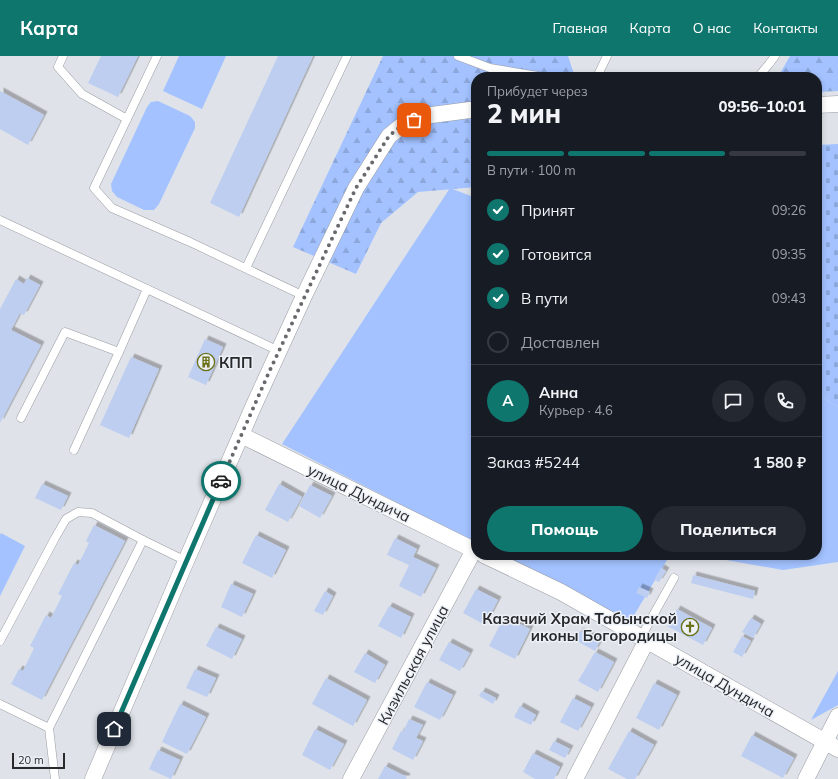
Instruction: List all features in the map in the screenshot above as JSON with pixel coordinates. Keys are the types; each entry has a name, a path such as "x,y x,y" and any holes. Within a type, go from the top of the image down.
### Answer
{"street":[{"path":"822,105 838,104"},
{"path":"93,779 241,435 304,296 356,188 389,136 405,123 424,116 471,110"},
{"name":"улица Дундича","path":"241,435 471,549"},
{"name":"Кизильская улица","path":"351,779 474,560"},
{"name":"улица Дундича","path":"495,560 561,592 831,746"},
{"path":"575,779 644,639"},
{"path":"806,779 831,746 838,716"}],"lane":[{"path":"63,56 58,67 82,94 127,119"},
{"path":"157,56 94,188 112,208 190,242 304,296"},
{"path":"246,268 347,56"},
{"path":"458,56 490,68 514,72"},
{"path":"600,72 608,56"},
{"path":"763,72 775,56"},
{"path":"0,220 279,351"},
{"path":"74,450 147,289"},
{"path":"22,418 65,332 119,352"},
{"path":"0,641 66,519 78,512 92,513 186,561"},
{"path":"55,779 49,728 143,540"},
{"path":"644,639 674,578"},
{"path":"0,704 49,728"}],"green space":[{"path":"179,56 226,56 202,109 163,91"},
{"path":"383,56 568,56 573,72 471,72 471,187 418,192 381,223 356,274 293,247"},
{"path":"790,56 838,56 838,91 822,92 822,72 781,72"},
{"path":"158,101 190,116 195,122 195,128 159,204 154,210 144,210 117,197 112,191 111,184 147,107 151,102"},
{"path":"838,144 838,407 822,397 822,145"},
{"path":"450,188 471,196 471,540 282,444"},
{"path":"822,397 838,407 838,562 783,570 726,560 822,560"},
{"path":"1,533 25,546 0,596 0,535"},
{"path":"510,560 667,560 630,622"},
{"path":"838,671 838,705 811,720"}],"building":[{"path":"101,56 138,56 118,97 88,83"},
{"path":"278,56 313,56 239,217 210,203"},
{"path":"0,91 44,115 28,145 0,129"},
{"path":"27,278 40,285 24,315 20,313 11,330 41,345 0,423 0,309 16,279 24,284"},
{"name":"КПП","path":"205,339 223,347 206,385 188,377"},
{"path":"131,357 159,369 129,438 100,425"},
{"path":"42,484 68,496 61,510 35,498"},
{"path":"279,484 302,497 288,522 265,510"},
{"path":"310,485 332,496 320,518 299,506"},
{"path":"94,525 125,541 42,700 11,684 19,669 23,671 34,648 30,646 46,615 51,618 62,596 58,594 74,563 78,565 89,543 86,541"},
{"path":"256,535 286,550 272,578 242,563"},
{"path":"395,538 417,549 413,557 436,568 421,597 399,586 409,565 387,555"},
{"path":"661,568 666,571 659,582 654,580"},
{"path":"693,575 755,591 753,599 691,583"},
{"path":"231,584 253,594 242,617 221,607"},
{"path":"639,587 650,592 647,598 636,593"},
{"path":"476,589 498,600 485,625 463,613"},
{"path":"325,591 333,596 323,615 314,611"},
{"path":"389,606 411,617 401,638 378,626"},
{"name":"Казачий Храм Табынской иконы Богородицы","path":"677,609 712,628 703,645 667,626"},
{"path":"751,618 761,624 753,638 742,632"},
{"path":"503,619 514,625 516,622 530,629 515,659 489,646"},
{"path":"216,627 242,639 232,659 206,646"},
{"path":"580,631 600,641 595,651 575,640"},
{"path":"742,636 751,641 742,657 733,652"},
{"path":"449,642 470,653 460,671 439,660"},
{"path":"595,652 614,662 598,692 578,681"},
{"path":"365,653 385,665 375,683 354,672"},
{"path":"195,669 216,678 207,697 186,688"},
{"path":"326,678 367,700 353,726 312,704"},
{"path":"427,682 453,695 440,720 414,707"},
{"path":"654,683 677,695 659,730 636,718"},
{"path":"482,691 496,698 493,704 479,696"},
{"path":"573,698 591,707 578,731 560,722"},
{"path":"180,704 206,717 187,754 162,742"},
{"path":"520,706 536,715 531,725 514,717"},
{"path":"409,719 423,725 416,738 423,741 413,760 392,749"},
{"path":"315,729 344,744 330,770 302,755"},
{"path":"629,731 654,745 635,779 627,779 608,769"},
{"path":"752,735 794,758 783,778 741,756"},
{"path":"554,741 570,749 565,758 549,750"},
{"path":"158,750 180,760 171,779 149,769"},
{"path":"533,753 560,767 554,779 535,779 523,772"},
{"path":"385,766 407,777 406,779 378,779"}],"way so far":[{"path":"221,481 304,296 356,188 389,136 405,123 414,120"}],"place":[{"name":"КПП","path":"206,362"},
{"name":"Казачий Храм Табынской иконы Богородицы","path":"690,627"}],"route":[{"path":"114,729 221,481"}]}
